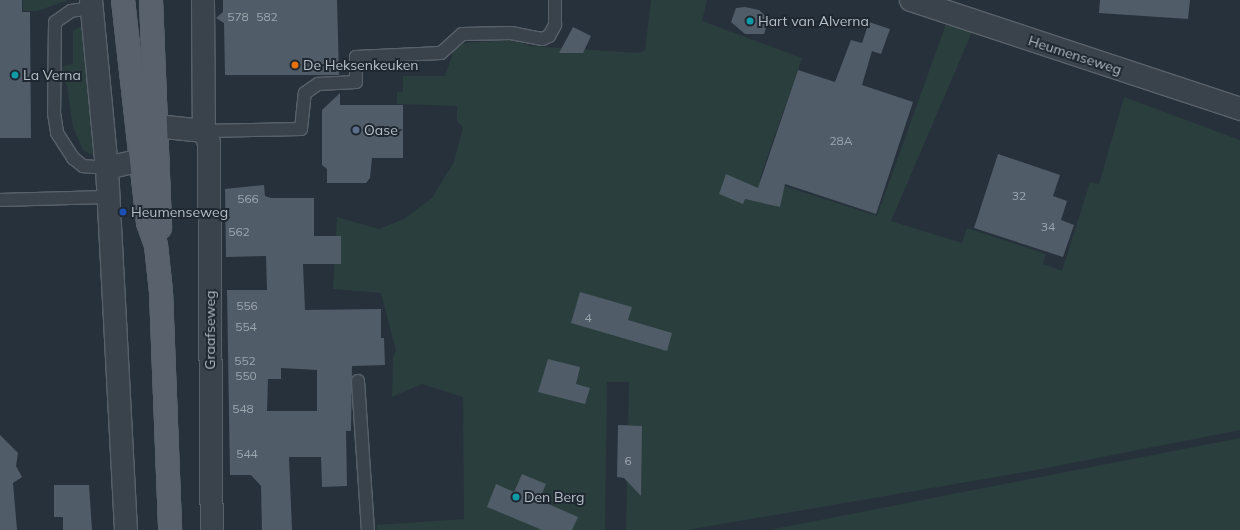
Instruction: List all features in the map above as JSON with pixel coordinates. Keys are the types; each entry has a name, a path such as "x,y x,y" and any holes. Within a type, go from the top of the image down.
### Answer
{"main road":[{"path":"123,0 148,223 156,246 164,332 170,530"},
{"path":"151,0 156,126 162,221 156,246"}],"street":[{"name":"Graafseweg","path":"202,0 204,131 209,143 212,530"},
{"name":"Heumenseweg","path":"911,0 1240,109"},
{"path":"92,4 109,198 126,530"},
{"path":"156,126 204,131"},
{"path":"107,168 141,160"}],"lane":[{"path":"204,131 301,129 304,93 318,84 356,82 356,57 441,53 462,34 511,33 542,39 549,36 555,25 555,0"},
{"path":"92,4 62,15 54,26 54,113 57,133 73,158 83,166 107,168"},
{"path":"0,200 109,198"},
{"path":"358,381 368,530"}],"green space":[{"path":"23,0 69,0 37,11 23,11"},
{"path":"651,0 707,0 702,21 802,58 760,178 877,216 946,24 972,32 891,221 962,243 967,228 1046,254 1043,264 1062,271 1090,182 1099,184 1124,97 1240,140 1240,430 1031,471 687,530 626,530 629,382 607,382 605,530 377,530 377,525 464,519 463,397 422,384 392,397 393,357 396,350 381,293 333,289 337,217 379,229 404,219 432,198 454,162 463,127 457,121 457,106 397,104 397,92 403,92 403,76 445,76 455,47 465,43 511,40 531,46 639,53 645,50"},
{"path":"87,24 96,153 90,154 83,150 73,127 67,86 62,78 63,66 73,64 73,31"},
{"path":"1240,438 1240,530 769,530"}],"building":[{"name":"La Verna","path":"0,0 22,0 22,12 30,12 31,138 0,138"},
{"path":"223,0 337,0 339,75 225,75 224,23 216,18 223,12"},
{"path":"1100,0 1190,0 1188,19 1099,13"},
{"name":"Hart van Alverna","path":"745,7 759,10 769,19 764,34 745,34 731,22 736,8"},
{"path":"869,22 890,29 881,54 872,51 862,85 913,102 876,214 785,184 780,207 745,199 743,204 719,194 726,174 758,188 798,70 835,82 851,40 862,43"},
{"path":"573,27 591,36 583,53 559,53"},
{"path":"340,93 340,105 403,105 403,158 372,158 370,178 366,183 327,183 327,169 322,165 322,110"},
{"path":"998,154 1060,175 1053,196 1067,201 1061,220 1074,225 1063,257 974,228"},
{"path":"264,185 265,196 271,198 314,198 314,236 341,236 341,264 303,264 305,310 381,309 381,338 384,338 385,365 352,366 351,431 346,431 347,486 322,487 321,457 289,457 292,530 262,530 261,486 251,475 230,475 227,290 267,290 266,256 226,257 225,189","holes":["281,368 317,370 317,411 267,411 268,379 281,379"]},
{"path":"580,292 632,307 628,320 672,333 667,351 571,323"},
{"path":"548,359 580,367 576,384 590,388 585,404 538,392"},
{"path":"618,425 642,426 641,496 624,478 617,477"},
{"path":"0,435 18,453 16,466 22,477 13,483 17,530 0,530"},
{"name":"Den Berg","path":"522,474 546,484 539,500 578,517 572,530 542,530 487,507 496,484 514,492"},
{"path":"54,485 89,485 92,530 63,530 63,517 54,517"}],"place":[{"name":"Hart van Alverna","path":"750,21"},
{"name":"De Heksenkeuken","path":"295,65"},
{"name":"La Verna","path":"15,75"},
{"name":"Oase","path":"356,130"},
{"name":"Heumenseweg","path":"123,212"},
{"name":"Den Berg","path":"516,497"}]}
